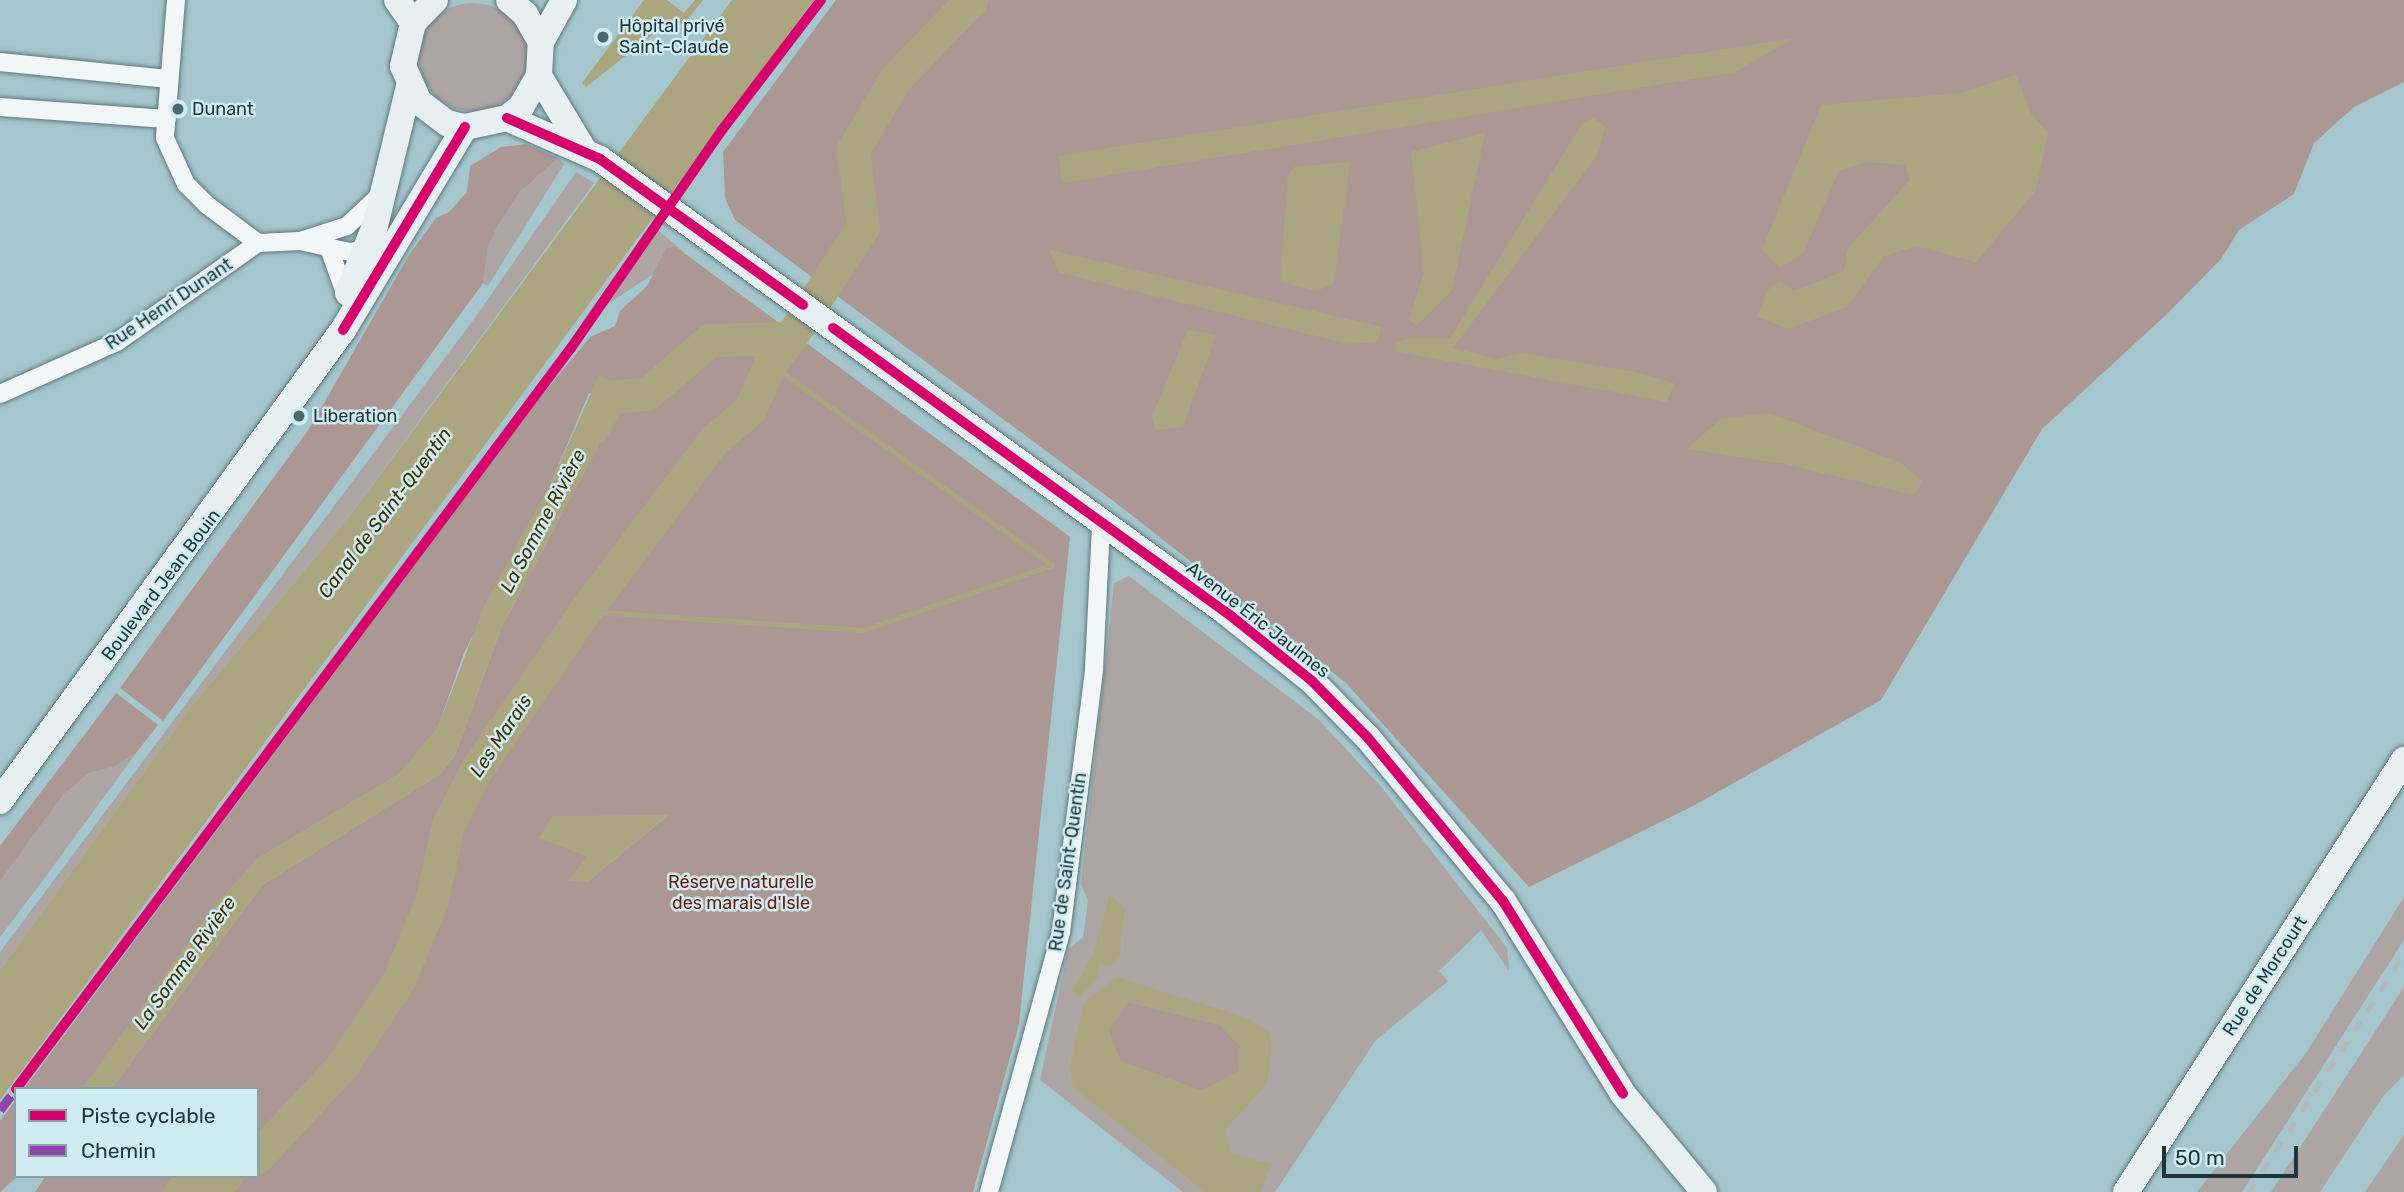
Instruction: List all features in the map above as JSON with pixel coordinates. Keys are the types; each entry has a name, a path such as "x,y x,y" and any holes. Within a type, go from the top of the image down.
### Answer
{"main road":[{"path":"397,0 413,23"},
{"path":"435,0 413,23 403,66 409,87 432,114 465,127 507,118 521,107 539,76 541,42 564,0"},
{"path":"509,0 525,14 541,42"},
{"path":"539,76 592,154"},
{"path":"316,366 366,252 409,87"},
{"path":"507,118 592,154"},
{"path":"316,366 344,330 404,224 465,127"},
{"name":"Avenue Éric Jaulmes","path":"592,154 803,305 1300,672 1368,738 1503,901 1623,1094 1704,1192"},
{"name":"Boulevard Jean Bouin","path":"0,802 225,499 316,366"},
{"name":"Rue de Morcourt","path":"2126,1192 2404,760"}],"street":[{"path":"176,0 165,138 186,184 230,226 258,243 300,241 347,226 383,192"},
{"path":"0,62 168,79"},
{"path":"0,107 167,119"},
{"path":"300,241 329,248 366,252 404,224"},
{"name":"Rue Henri Dunant","path":"0,394 117,342 258,243"},
{"path":"329,248 346,296"},
{"name":"Rue de Saint-Quentin","path":"989,1192 1061,932 1094,669 1101,524"}],"shaded area":[{"path":"473,3 494,7 511,19 523,36 527,57 523,78 511,95 494,107 473,111 452,107 435,95 423,78 419,57 423,36 435,19 452,7"},
{"path":"558,158 564,164 488,286 483,283 488,247 498,225 519,193"},
{"path":"576,172 594,183 351,514 191,707 0,970 0,952 477,315"},
{"path":"657,229 685,253 605,306"},
{"path":"1129,576 1319,720 1383,789 1507,948 1509,971 1481,930 1439,971 1448,981 1376,1040 1275,1192 1183,1192 1040,1080 1068,950 1083,937 1088,901 1081,884 1114,583"},
{"path":"136,753 0,937 0,881 64,794 89,773 113,767"},
{"path":"2404,897 2404,940 2242,1192 2197,1192 2306,1053"},
{"path":"2404,987 2404,1075 2384,1095 2320,1192 2271,1192"},
{"path":"2403,1136 2404,1192 2365,1192"}],"green space":[{"path":"836,0 2404,0 2404,82 2354,107 2314,143 2294,194 2239,230 2221,259 2167,314 2042,429 1881,700 1693,806 1529,887 1346,683 1116,503 735,220 725,198 723,152"},
{"path":"526,144 558,158 519,193 498,225 488,247 483,283 163,721 120,688 309,429 409,255 436,218 449,212 467,192 470,166 501,147"},
{"name":"Réserve naturelle des marais d'Isle","path":"676,247 1070,537 1019,1024 973,1192 35,1192 45,1178 259,1178 259,1087 112,1087 262,885 440,774 455,755 501,628 620,405 589,393 551,483 464,653 438,727 421,750 398,775 257,859 84,1087 25,1087 533,406 590,337 615,326 620,311 647,286 666,248","holes":["667,816 587,882 588,856 540,838"]},
{"path":"116,693 158,725 136,753 113,767 89,773 64,794 0,881 0,846"},
{"path":"1128,1002 1220,1025 1240,1046 1238,1071 1202,1091 1120,1061 1108,1030"},
{"path":"14,1103 16,1178 0,1192 0,1121"}],"water":[{"path":"644,0 667,0 684,13 695,0 703,0 684,24 661,28 586,87 582,83"},
{"name":"Canal de Saint-Quentin","path":"732,0 814,0 0,1100 0,970 191,707 351,514"},
{"path":"1794,38 1735,72 1062,183 1059,156"},
{"path":"2016,75 2031,114 2048,133 2036,190 1976,262 1916,246 1884,256 1847,307 1788,329 1757,316 1770,287 1781,282 1794,291 1844,271 1848,248 1910,180 1905,165 1868,162 1839,170 1803,253 1780,268 1762,250 1821,105 1961,93"},
{"path":"1593,118 1605,126 1598,154 1453,348 1497,359 1522,353 1634,372 1674,383 1667,402 1394,351 1396,343 1410,338 1450,338 1582,124"},
{"path":"1485,133 1452,290 1417,325 1409,320 1424,273 1411,152"},
{"path":"1350,162 1334,283 1317,291 1280,282 1288,176 1294,167"},
{"path":"1050,250 1382,327 1377,342 1349,344 1058,272"},
{"path":"1188,330 1216,335 1183,427 1155,430 1152,416"},
{"path":"599,375 619,386 620,405 501,628 455,755 440,774 262,885 112,1087 83,1087 216,904 257,859 398,775 438,727 484,606 551,483"},
{"path":"1768,413 1899,462 1923,481 1914,495 1785,464 1687,449 1721,419"},
{"path":"668,815 587,882 568,881 588,856 539,838 553,816"},
{"path":"1109,895 1125,908 1120,957 1110,966 1099,964 1099,976 1079,997 1073,990 1095,950"},
{"path":"1117,977 1247,1018 1272,1034 1267,1084 1225,1130 1231,1154 1272,1164 1260,1192 1205,1192 1073,1087 1069,1069 1084,1002","holes":["1128,1002 1220,1025 1240,1046 1238,1071 1202,1091 1121,1061 1108,1030"]}],"waterway":[{"name":"La Somme Rivière","path":"593,428 609,397 647,394 710,340 790,338 863,227 853,150 895,79 971,0"},
{"name":"Les Marais","path":"259,1155 341,1067 399,980 432,899 448,825 476,770 585,611 714,440 750,409 770,364 790,338"},
{"path":"585,611 863,630 1052,565 770,364"},
{"name":"Les Marais","path":"180,1192 220,1178"}],"railway":[{"path":"2249,1192 2404,954"}],"marked path":[{"path":"0,1110 14,1092"}],"cycle path":[{"path":"17,1087 571,348 722,130 821,0"},
{"path":"507,118 600,159 803,305"},
{"path":"343,330 465,127"},
{"path":"833,328 1226,612 1311,680 1368,738 1503,901 1623,1094"}],"place":[{"name":"Hôpital privé Saint-Claude","path":"603,37"},
{"name":"Dunant","path":"178,109"},
{"name":"Liberation","path":"299,416"}]}
